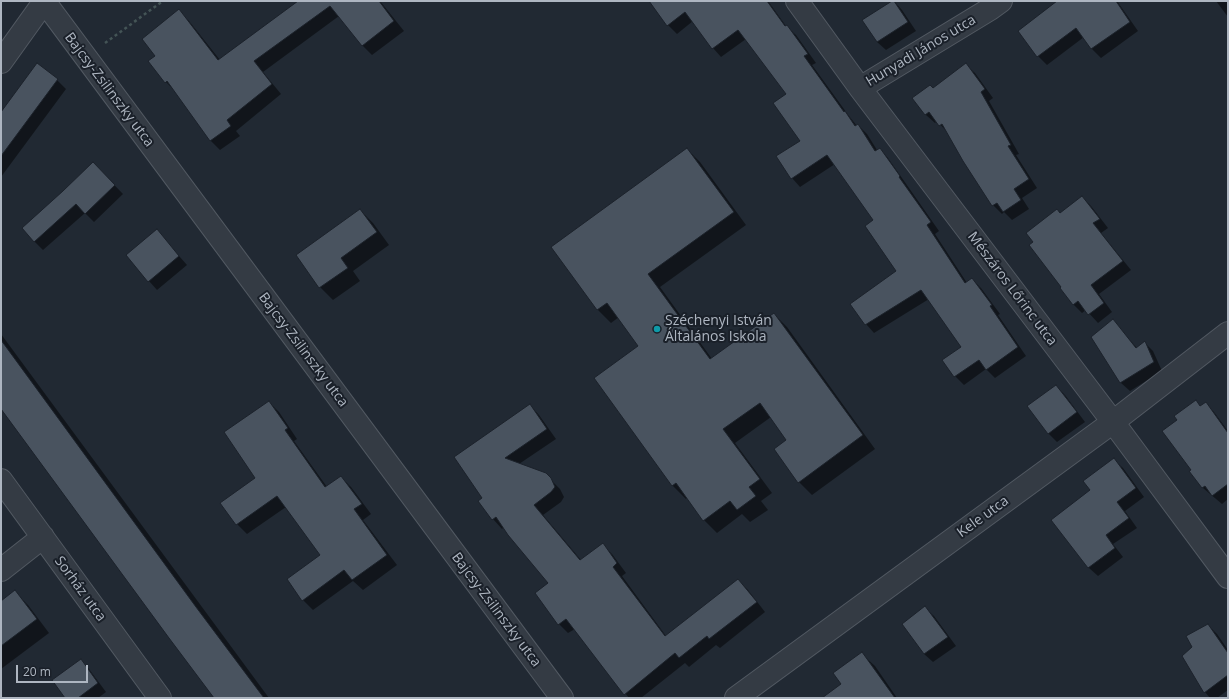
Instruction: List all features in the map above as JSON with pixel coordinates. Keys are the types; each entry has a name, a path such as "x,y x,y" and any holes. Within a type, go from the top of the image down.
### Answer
{"street":[{"name":"Bajcsy-Zsilinszky utca","path":"44,1 562,698"},
{"path":"1,62 44,1"},
{"name":"Mészáros Lőrinc utca","path":"797,1 860,88 1113,422 1228,577"},
{"name":"Hunyadi János utca","path":"860,88 990,10 1001,1"},
{"name":"Kele utca","path":"736,698 1113,422 1228,334"},
{"name":"Sorház utca","path":"1,480 160,698"},
{"path":"1,570 43,537"}],"path":[{"path":"86,58 163,1"}],"building":[{"path":"298,1 379,1 394,21 362,46 330,6 254,61 272,84 227,120 231,126 210,141 167,81 165,83 148,61 155,56 142,39 179,9 218,60"},
{"path":"649,1 767,1 808,54 804,56 844,112 845,111 855,126 858,124 875,151 880,148 900,176 899,177 931,222 927,225 965,283 972,278 992,305 990,306 1018,347 986,370 979,360 954,377 942,360 961,347 921,290 865,325 850,304 896,271 865,226 873,220 827,155 791,179 776,156 800,141 773,103 786,94 738,30 712,49 685,12 667,26"},
{"path":"894,1 908,22 877,42 862,20"},
{"path":"1057,1 1116,1 1130,22 1091,49 1076,28 1037,57 1018,31"},
{"path":"37,63 58,79 1,156 1,112"},
{"path":"966,63 985,89 981,92 1011,145 1008,146 1029,179 1014,189 1021,200 1003,212 997,203 992,206 963,161 942,124 939,126 929,112 925,115 912,98 930,85 933,88"},
{"name":"Széchenyi István Általános Iskola","path":"687,148 734,212 648,274 710,359 774,313 863,435 798,483 774,449 786,440 760,403 723,429 760,479 749,487 756,496 737,510 730,501 703,521 676,483 672,486 594,378 638,346 607,303 597,310 551,247"},
{"path":"93,162 115,185 85,214 76,204 34,242 22,228"},
{"path":"1082,196 1100,219 1093,223 1123,261 1091,285 1104,303 1088,315 1078,301 1073,305 1060,288 1061,287 1029,245 1033,242 1026,233 1057,209 1060,213"},
{"path":"360,209 377,232 341,258 348,268 319,288 296,255"},
{"path":"157,229 179,256 148,282 126,255"},
{"path":"1113,319 1136,348 1145,341 1154,362 1120,383 1091,337"},
{"path":"1,340 264,698 214,698 169,638 1,409"},
{"path":"1056,385 1077,412 1048,434 1027,406"},
{"path":"1196,400 1200,406 1206,402 1228,433 1228,484 1212,496 1205,486 1202,488 1189,471 1191,470 1162,431 1177,420 1174,416"},
{"path":"269,401 288,428 285,430 325,487 341,476 362,504 354,509 387,555 352,580 344,570 302,601 287,579 320,555 277,496 236,525 220,503 255,478 224,432"},
{"path":"530,404 547,429 505,458 546,473 551,478 555,487 534,505 580,560 603,543 617,563 613,567 665,636 738,579 757,602 709,639 707,636 679,658 675,653 624,695 566,619 558,625 535,593 548,583 508,535 496,517 492,520 478,501 482,498 454,457"},
{"path":"1114,458 1136,488 1117,502 1129,518 1106,535 1115,548 1088,568 1051,520 1090,490 1083,481"},
{"path":"15,590 37,619 1,646 1,601"},
{"path":"925,606 948,637 924,654 902,624"},
{"path":"1208,624 1228,653 1228,675 1204,693 1182,656 1192,647 1186,636"},
{"path":"862,652 895,698 822,698 841,684 833,673"},
{"path":"81,659 98,683 78,698 65,698 52,680"}],"place":[{"name":"Széchenyi István Általános Iskola","path":"657,329"}]}
